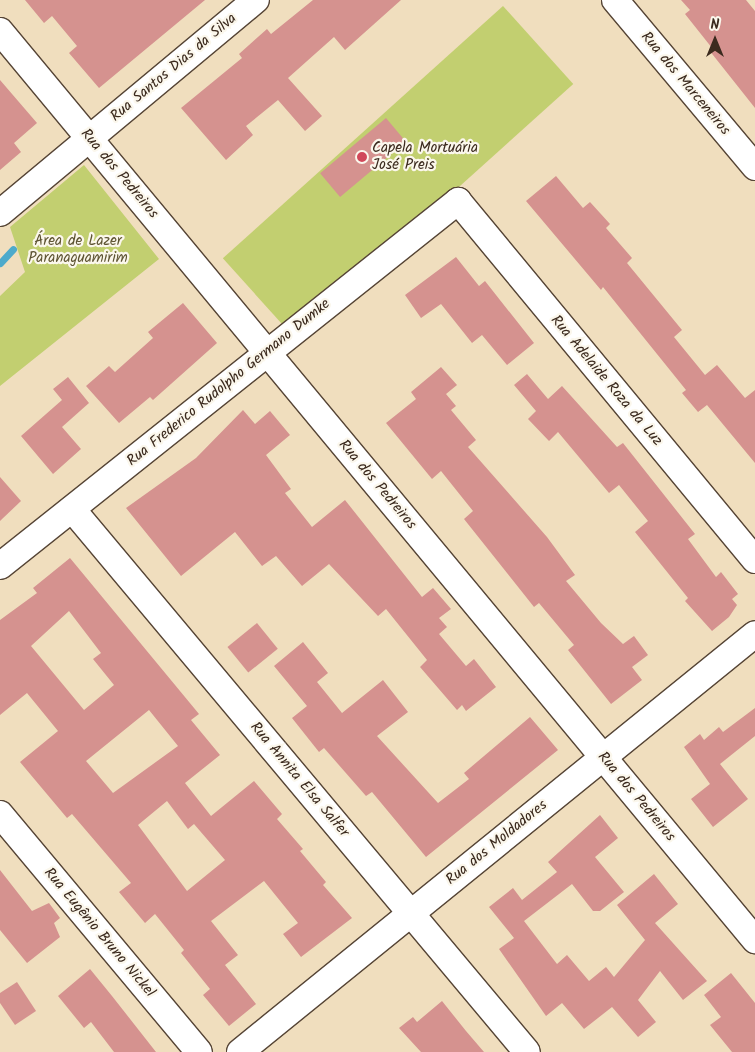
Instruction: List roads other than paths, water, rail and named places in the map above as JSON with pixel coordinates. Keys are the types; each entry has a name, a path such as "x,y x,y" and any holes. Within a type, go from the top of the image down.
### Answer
{"street":[{"name":"Rua Santos Dias da Silva","path":"0,213 256,0"},
{"name":"Rua dos Marceneiros","path":"615,0 755,167"},
{"name":"Rua dos Pedreiros","path":"0,31 755,940"},
{"name":"Rua Frederico Rudolpho Germano Dumke","path":"0,566 458,201"},
{"name":"Rua Adelaide Roza da Luz","path":"458,201 755,560"},
{"name":"Rua Annita Elsa Salfer","path":"72,509 527,1052"},
{"name":"Rua dos Moldadores","path":"240,1052 755,634"},
{"name":"Rua Eugênio Bruno Nickel","path":"0,814 199,1052"}],"waterway":[{"path":"0,263 13,249"}],"place":[{"name":"Capela Mortuária José Preis","path":"362,157"}],"park label":[{"name":"Área de Lazer Paranaguamirim","path":"78,250"}]}
